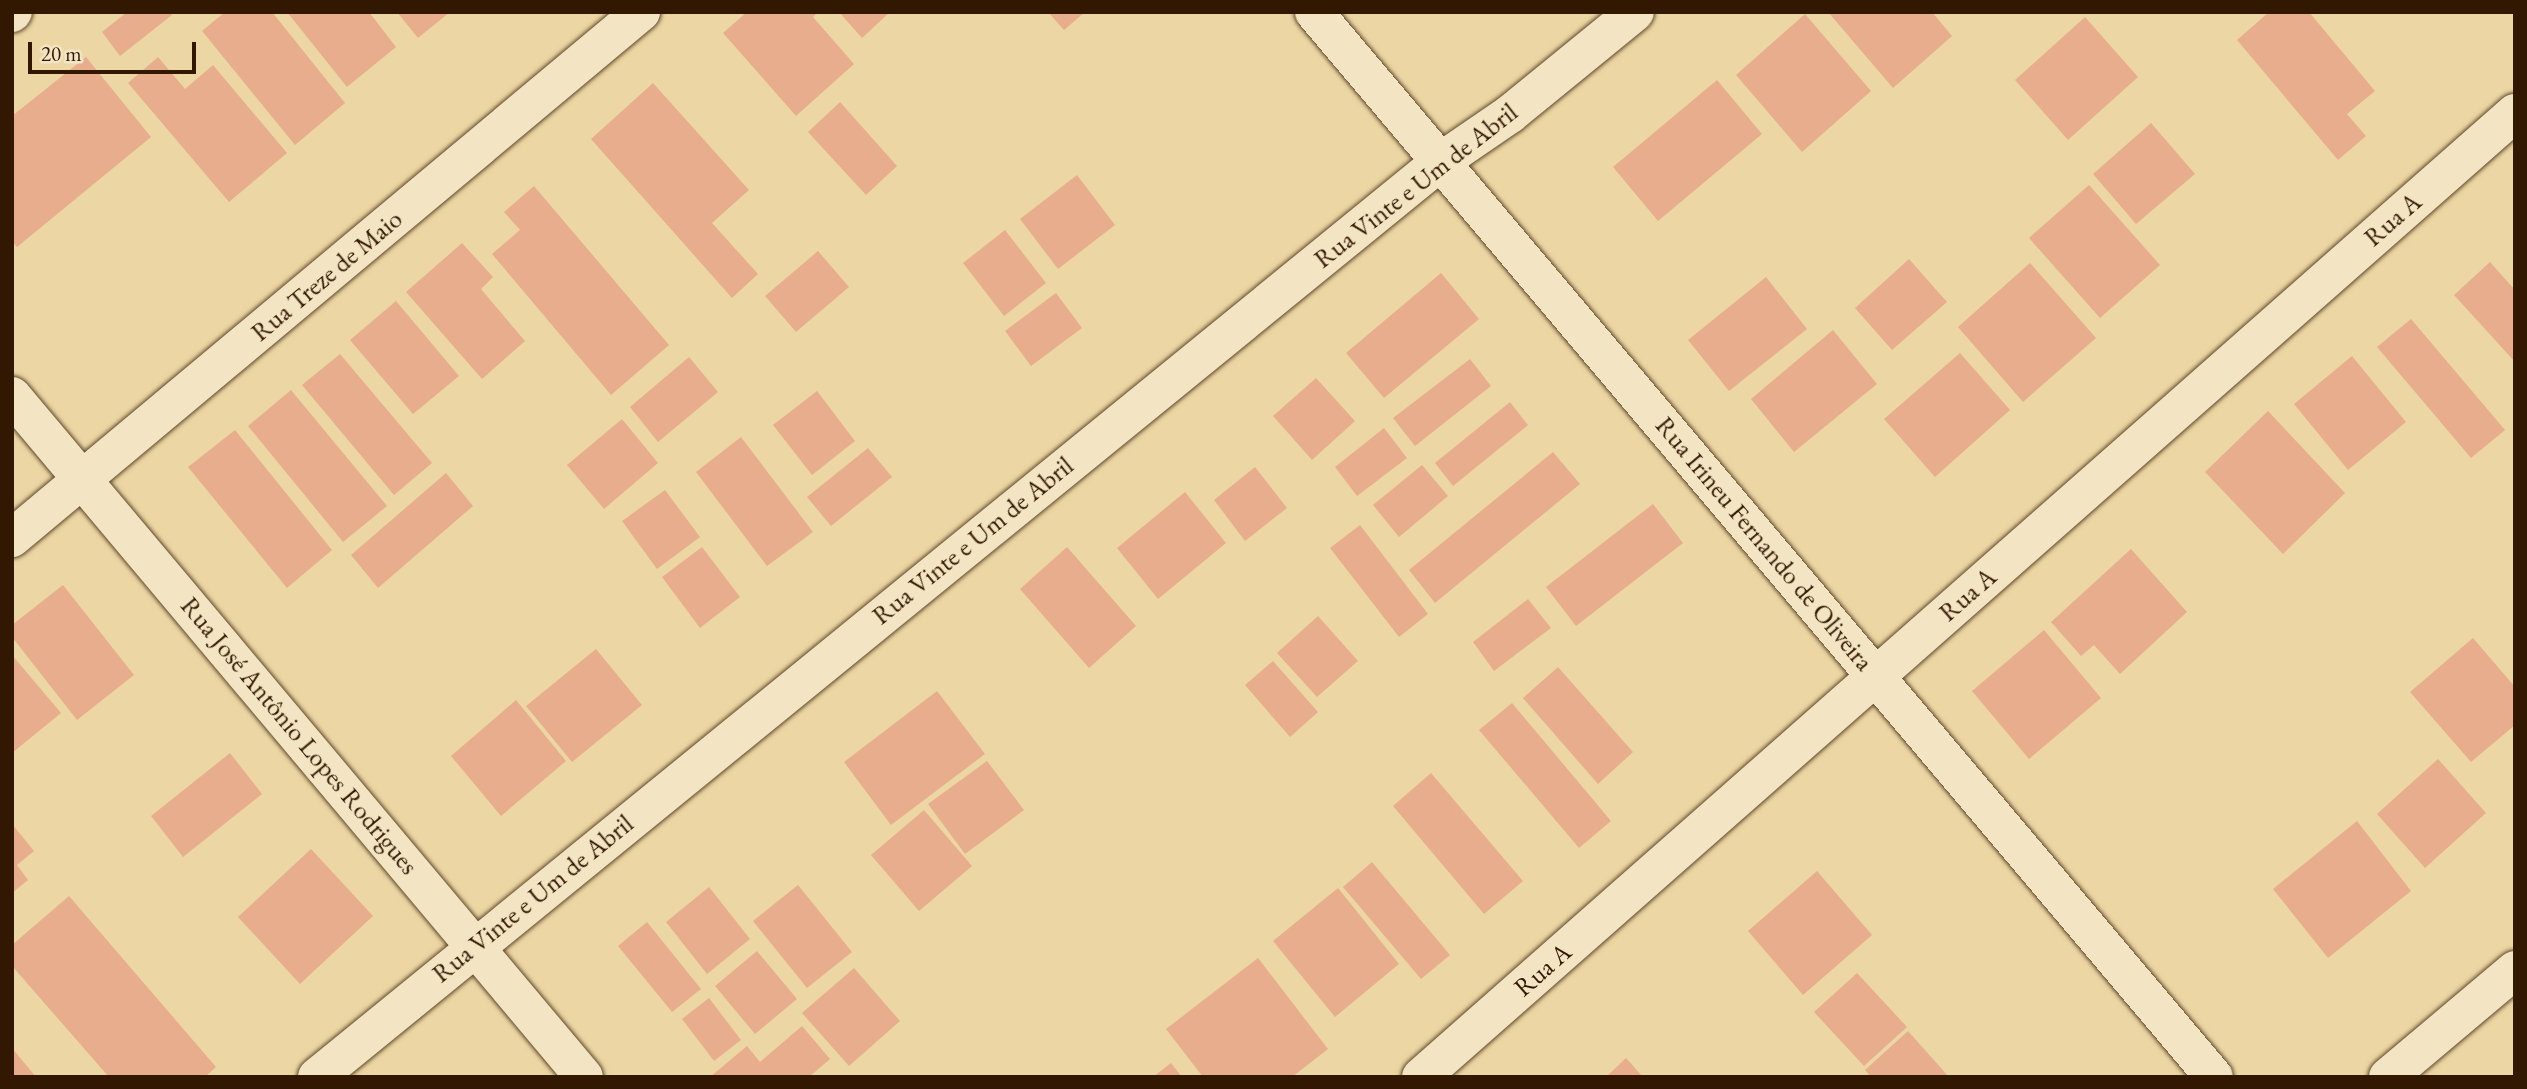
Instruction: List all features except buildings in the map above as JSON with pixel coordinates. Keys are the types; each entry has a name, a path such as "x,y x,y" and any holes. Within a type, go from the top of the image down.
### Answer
{"street":[{"name":"Rua Treze de Maio","path":"12,538 641,12"},
{"name":"Rua Irineu Fernando de Oliveira","path":"1314,12 2214,1077"},
{"name":"Rua Vinte e Um de Abril","path":"317,1077 474,946 1440,162 1510,114 1635,12"},
{"name":"Rua A","path":"1421,1077 2515,113"},
{"name":"Rua José Antônio Lopes Rodrigues","path":"12,396 85,479 584,1077"},
{"path":"2388,1077 2515,970"}]}
